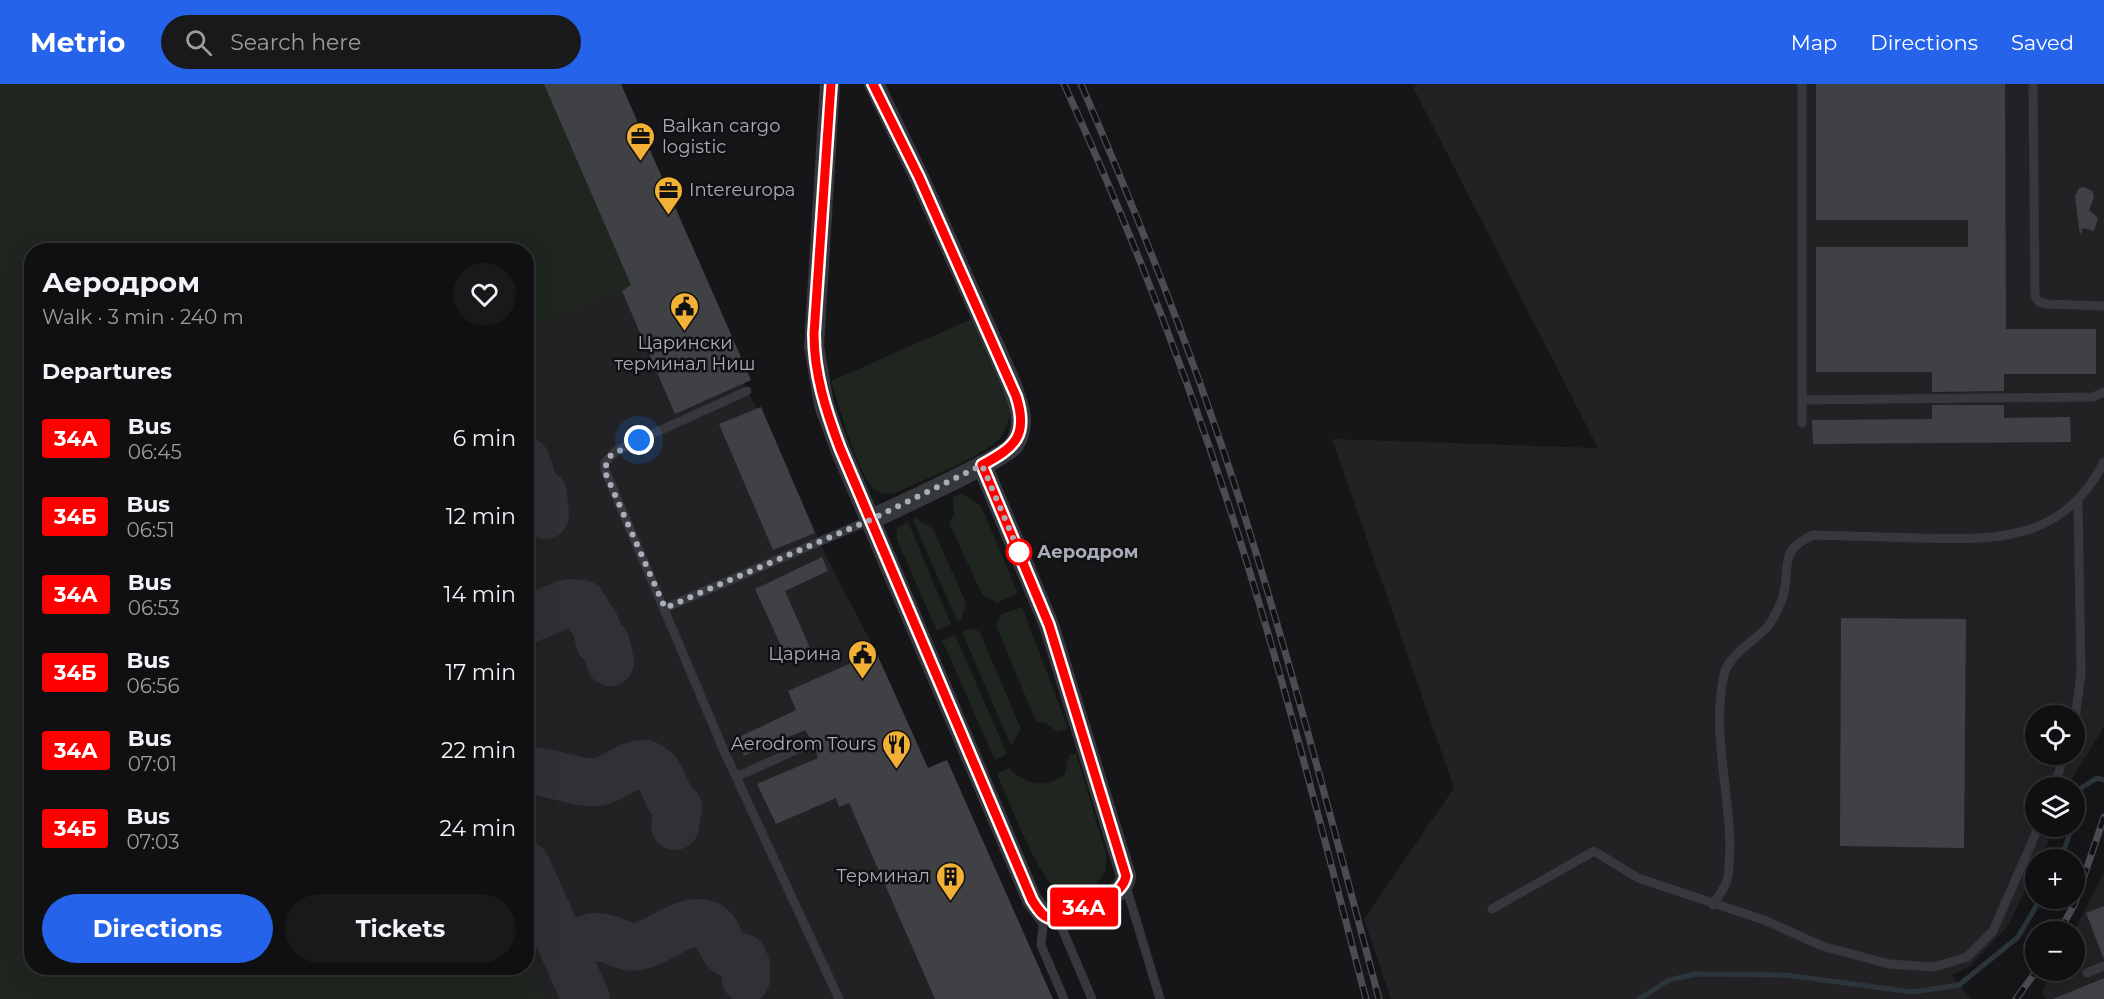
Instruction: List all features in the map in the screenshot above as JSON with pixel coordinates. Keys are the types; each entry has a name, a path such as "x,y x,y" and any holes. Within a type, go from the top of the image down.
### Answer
{"street":[{"path":"831,84 814,346 824,405 870,520 1032,900 1051,918 1117,892 1125,884 1126,876 1049,625 982,465"},
{"path":"870,520 982,465 1014,445 1021,426 1020,409 919,177 874,84"}],"lane":[{"path":"1802,84 1802,423"},
{"path":"2033,84 2035,296 2039,302 2048,304 2104,306"},
{"path":"747,391 617,450 606,462 606,480 665,608 736,777 839,999"},
{"path":"1802,400 2092,397 2104,392"},
{"path":"1713,905 1728,879 1729,835 1719,701 1725,671 1744,646 1770,624 1782,599 1789,556 1797,542 1813,535 1984,539 2024,532 2048,522 2078,500 2104,462"},
{"path":"2077,705 2081,674 2078,500"},
{"path":"665,608 870,520"},
{"path":"736,777 807,745"},
{"path":"1492,909 1594,851 1638,878 1713,905 1764,920 1822,946 1889,964 1934,967 1967,957 1993,931 2033,837"},
{"path":"1125,884 1160,999"},
{"path":"1051,918 1041,945 1064,999"},
{"path":"1051,918 1092,999"},
{"path":"2087,973 2104,966"}],"shaded area":[{"path":"0,84 621,84 751,380 744,384 747,391 756,408 761,407 826,556 876,652 928,768 849,803 935,999 0,999"},
{"path":"0,84 544,84 631,285 534,329 534,243 24,243 24,975 534,975 542,999 0,999"},
{"path":"1418,84 2104,84 2104,727 2085,758 2085,705 2025,705 2025,765 2081,765 2073,777 2025,777 2025,837 2050,837 2045,849 2025,849 2025,891 2008,926 1970,966 1952,975 1970,999 1391,999 1364,919 1454,788 1332,439 1598,448 1413,87"},
{"path":"974,318 1010,402 1009,418 1003,434 996,442 970,459 893,494 876,491 859,465 831,381"},
{"path":"960,494 969,497 981,506 1018,593 997,603 982,594 949,523 954,515 953,498"},
{"path":"916,518 933,529 966,603 962,618 957,621 913,520"},
{"path":"908,522 951,624 937,631 897,540 897,528"},
{"path":"1022,607 1068,728 1058,732 1046,723 1036,721 996,626 1000,615"},
{"path":"971,628 980,632 1021,729 1011,746 962,632"},
{"path":"955,635 1007,754 995,760 942,640"},
{"path":"1076,753 1106,854 1106,869 1098,883 1083,891 1072,893 1055,887 1040,868 997,774 1009,768 1029,781 1051,782 1065,774 1069,755"},
{"path":"2104,873 2104,999 2045,999 2042,991 2048,981 2085,981 2085,921 2079,921"}],"building":[{"path":"544,84 621,84 751,380 675,414 622,291 631,285"},
{"path":"1816,84 2005,84 2006,329 2096,329 2096,374 2004,374 2004,391 1932,392 1932,372 1816,372 1816,247 1968,247 1968,220 1816,220"},
{"path":"2084,187 2092,191 2094,197 2089,210 2098,218 2094,231 2083,228 2080,235 2075,196 2079,188"},
{"path":"1932,405 2004,405 2004,418 2070,417 2071,442 1813,444 1812,420 1932,419"},
{"path":"761,407 815,533 773,550 719,424"},
{"path":"822,557 828,571 785,591 810,648 787,659 755,589"},
{"path":"1841,618 1966,619 1964,848 1840,846"},
{"name":"Терминал","path":"876,652 928,768 947,760 1053,999 935,999 849,803 839,807 836,798 776,824 757,784 818,758 813,742 805,730 744,756 737,738 796,710 788,691"},
{"path":"2104,906 2104,957 2103,957 2086,913"},
{"path":"2104,978 2104,999 2053,999"}],"waterway":[{"path":"2085,786 2097,778 2104,780"},
{"path":"2065,849 2068,837"},
{"path":"1639,999 1669,980 1696,974 1786,975 1912,992 1959,985 2018,937 2035,909"}],"taxiway":[{"path":"534,484 536,490 543,494 545,515"},
{"path":"534,617 568,603 582,604 596,626 600,642 606,644 610,662"},
{"path":"534,771 579,781 597,782 632,766 646,764 658,773 669,797 678,807 675,826"},
{"path":"534,883 586,999"},
{"path":"566,952 583,941 595,937 636,947 683,926 700,923 714,930 728,952 743,958 746,965 746,979"}],"railway":[{"path":"1064,84 1161,314 1224,491 1292,718 1366,999"},
{"path":"1081,84 1168,297 1208,405 1244,514 1331,817 1379,999"},
{"path":"2065,921 2075,903 2104,817"},
{"path":"2016,999 2029,981"}],"bus line":[{"name":"34А","path":"831,84 814,321 816,363 824,405 870,520 924,642 1032,900 1044,916 1051,920 1058,919 1117,892 1125,884 1126,876 1049,625 982,465 1010,450 1019,436 1020,409 1016,396 919,177 873,84"}],"place":[{"name":"Balkan cargo logistic","path":"641,162"},
{"name":"Intereuropa","path":"668,216"},
{"name":"Царински терминал Ниш","path":"685,332"},
{"name":"Аеродром","path":"1019,552"},
{"name":"Царина","path":"862,680"},
{"name":"Aerodrom Tours","path":"897,770"},
{"name":"Терминал","path":"951,902"}],"route":[{"path":"639,440 617,450 606,462 604,470 606,480 665,608 870,520 982,465 1019,552"}]}
